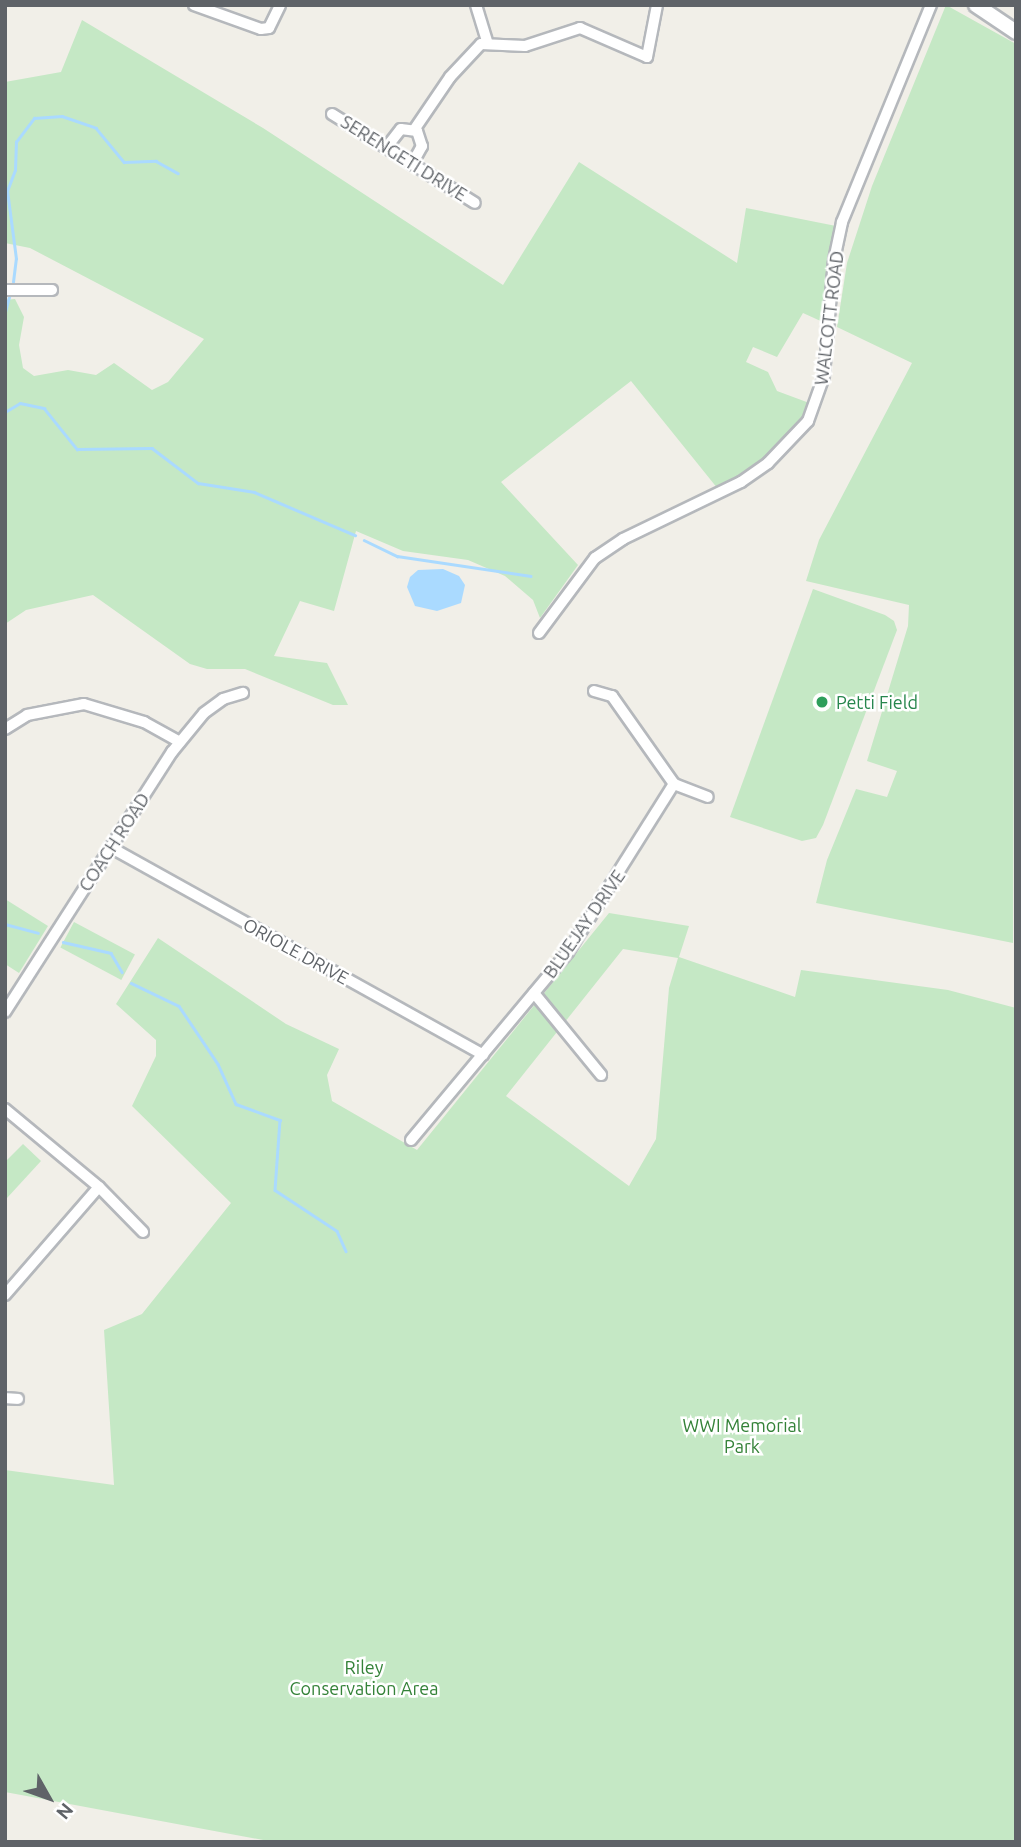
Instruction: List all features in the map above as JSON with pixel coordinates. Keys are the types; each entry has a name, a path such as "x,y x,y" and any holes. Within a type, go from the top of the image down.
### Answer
{"street":[{"path":"194,5 261,29 269,28 280,5"},
{"path":"476,5 487,41"},
{"path":"487,41 525,46 580,28 647,57 657,5"},
{"name":"WALCOTT ROAD","path":"539,633 595,558 623,539 741,482 768,463 808,421 824,376 834,260 842,222 931,5"},
{"path":"976,5 1016,32"},
{"path":"414,130 450,77 487,41"},
{"name":"SERENGETI DRIVE","path":"332,114 475,203"},
{"path":"386,148 401,129 414,130"},
{"path":"412,164 422,146 414,130"},
{"path":"5,290 52,290"},
{"path":"594,691 612,696 674,784 708,797"},
{"name":"COACH ROAD","path":"5,1013 180,742 204,713 223,699 243,693"},
{"path":"5,729 27,715 84,704 144,722 180,742"},
{"name":"BLUEJAY DRIVE","path":"411,1140 534,993 613,886 674,784"},
{"name":"ORIOLE DRIVE","path":"110,847 483,1055"},
{"path":"534,993 601,1075"},
{"path":"5,1109 99,1187 143,1232"},
{"path":"5,1295 99,1187"},
{"path":"5,1398 18,1399"}],"green space":[{"path":"946,5 1016,44 1013,943 816,903 827,860 856,789 887,797 897,771 867,761 908,626 909,605 806,581 819,540 912,363 837,327 847,263 872,186"},
{"path":"82,20 263,128 503,285 579,162 737,263 746,208 836,226 825,323 803,313 777,357 753,347 746,362 768,372 777,391 812,404 811,408 769,456 718,489 631,381 501,482 578,565 540,618 533,600 505,576 468,560 403,551 356,531 334,611 300,601 274,656 327,663 348,705 333,705 245,669 207,669 190,664 93,595 26,610 5,624 5,300 15,299 24,317 19,345 23,368 34,376 68,370 96,375 114,363 152,390 168,382 204,339 30,248 5,243 5,82 61,72"},
{"name":"Petti Field","path":"813,589 885,615 894,621 897,630 823,825 816,838 802,841 730,817"},
{"path":"5,899 48,926 19,973 5,964"},
{"path":"609,913 689,926 679,957 795,997 801,970 948,990 1016,1008 1016,1842 274,1842 5,1792 5,1470 114,1485 104,1330 142,1314 231,1203 132,1106 156,1056 156,1040 116,1004 158,938 286,1024 339,1049 327,1075 332,1101 417,1150","holes":["623,949 678,958 669,988 656,1139 629,1186 506,1096"]},
{"path":"74,922 135,954 121,980 60,948"},
{"path":"23,1144 41,1161 7,1198 5,1162"}],"water":[{"path":"443,569 459,576 465,585 461,603 437,611 415,606 407,587 410,577 418,570"}],"waterway":[{"path":"13,282 16,259 7,191 15,170 16,142 34,118 62,116 96,128 124,162 156,161 178,173"},
{"path":"5,312 9,297"},
{"path":"5,412 20,403 44,408 77,449 152,448 198,483 254,492 355,535"},
{"path":"364,540 397,556 531,576"},
{"path":"5,924 38,933"},
{"path":"63,942 111,953 122,972"},
{"path":"131,983 179,1006 218,1064 236,1104 280,1120 275,1190 337,1231 346,1251"}],"place":[{"name":"Petti Field","path":"822,702"}],"park label":[{"name":"WWI Memorial Park","path":"742,1436"},
{"name":"Riley Conservation Area","path":"364,1678"}]}
